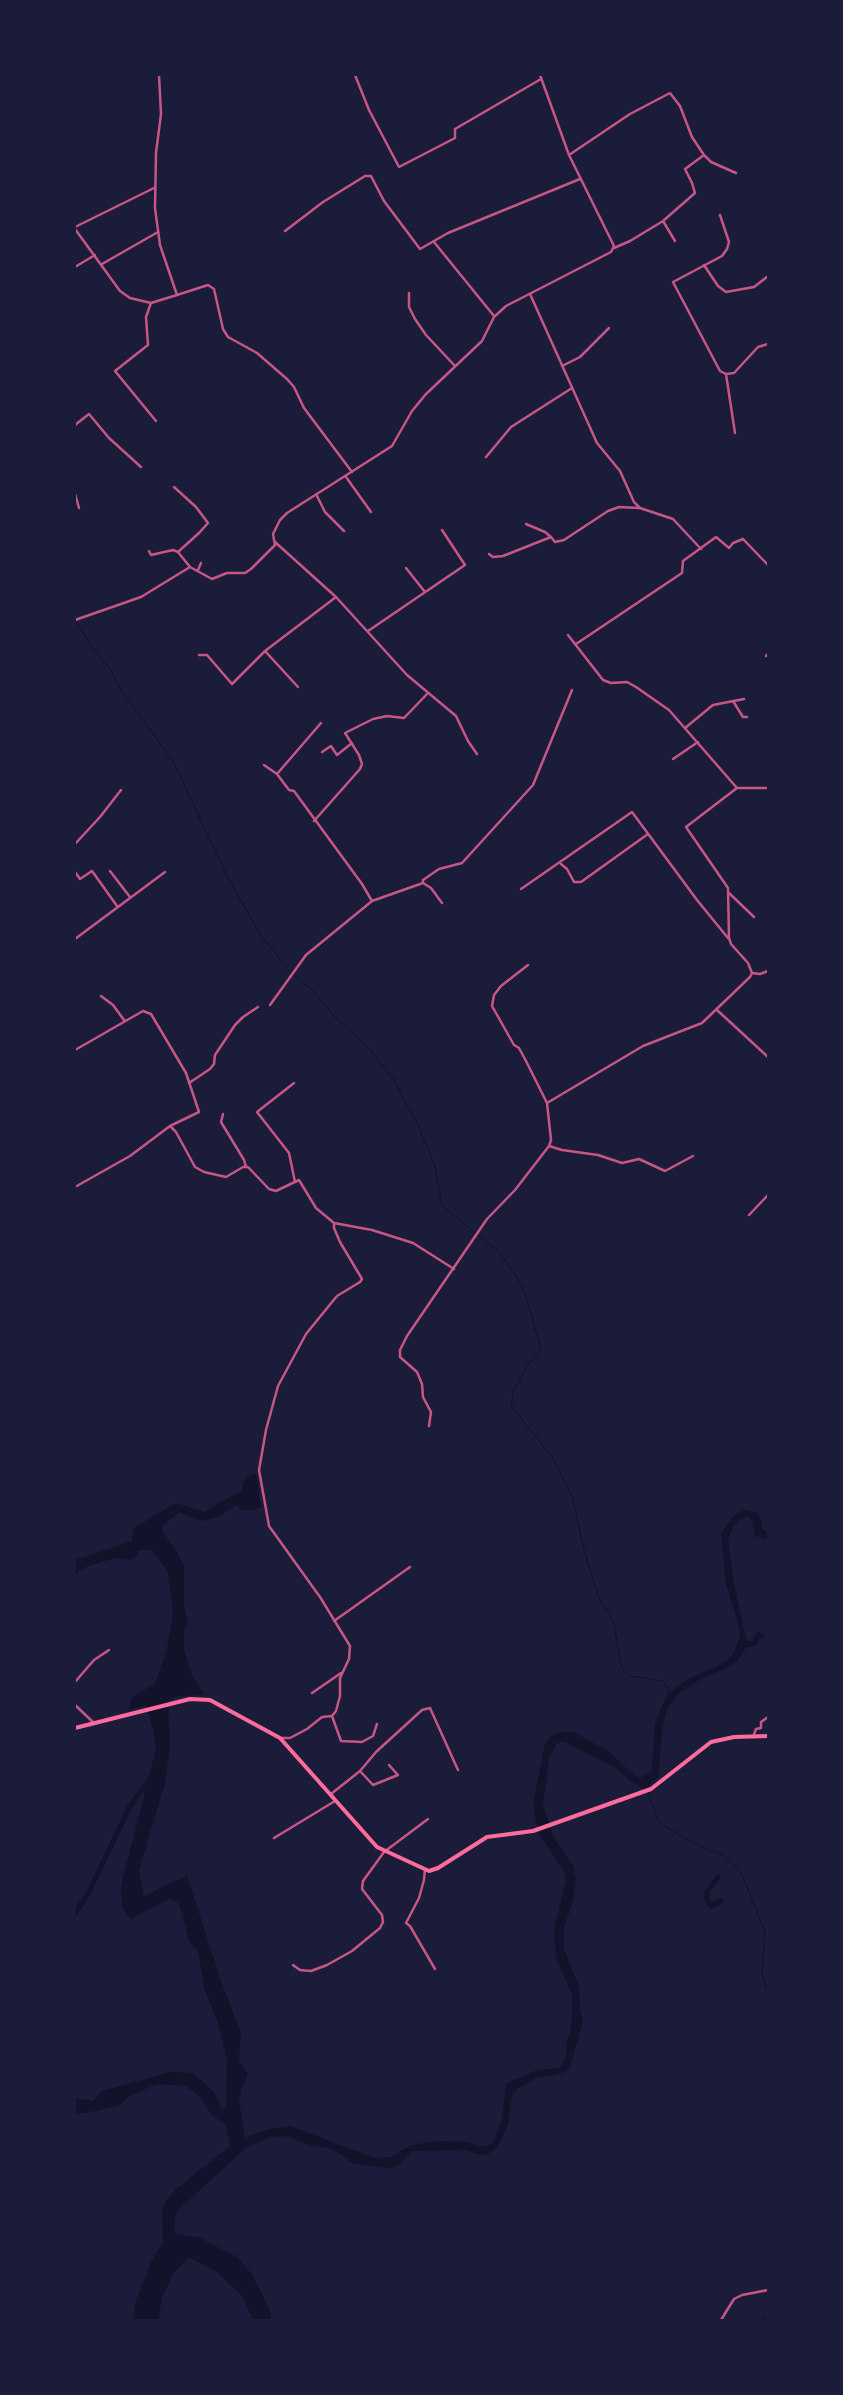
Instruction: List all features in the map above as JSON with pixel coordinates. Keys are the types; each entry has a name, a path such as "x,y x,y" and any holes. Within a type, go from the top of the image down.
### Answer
{"main road":[{"path":"75,1728 190,1699 210,1700 280,1738 377,1847 384,1852 430,1871 438,1868 487,1837 533,1830 651,1789 711,1742 734,1738 768,1736"}],"street":[{"path":"159,75 161,114 156,153 155,188 158,232 177,295"},
{"path":"355,75 369,110 399,167 455,138 455,129 542,79"},
{"path":"540,75 569,155 614,247"},
{"path":"569,155 630,114 670,94 680,106 692,137 704,155 711,162 736,173"},
{"path":"477,754 468,741 456,716 388,657 368,631 336,597 275,542 273,534 280,520 287,513 317,496 392,446 412,411 426,394 482,341 494,317 506,306 604,256 614,247 630,241 663,221 695,193 685,169 704,155"},
{"path":"286,231 323,202 365,176 371,176 384,201 420,249 448,233 580,179"},
{"path":"155,188 75,228 120,291 130,298 151,303 208,285 214,289 223,329 228,337 257,353 287,379 294,387 304,408 353,472"},
{"path":"720,215 729,242 727,249 722,256 673,282 720,371 726,374 734,373 758,347 768,344"},
{"path":"663,221 675,241"},
{"path":"102,264 158,232"},
{"path":"434,242 494,317"},
{"path":"75,267 95,255"},
{"path":"704,265 718,286 726,292 754,287 767,277"},
{"path":"408,293 409,307 415,319 426,335 455,366"},
{"path":"530,294 597,443 620,471 634,502 640,508"},
{"path":"151,303 146,316 148,345 115,371 156,421"},
{"path":"562,366 580,357 609,328"},
{"path":"726,374 735,434"},
{"path":"486,457 512,427 572,388"},
{"path":"75,425 89,414 108,438 141,467"},
{"path":"346,477 371,512"},
{"path":"174,487 196,507 208,523 200,533 178,552"},
{"path":"75,494 78,508"},
{"path":"317,496 325,512 344,531"},
{"path":"526,524 546,532 555,542 564,540 608,510 619,507 640,508 673,518 701,549"},
{"path":"368,631 465,565 442,530"},
{"path":"576,644 682,572 683,562 716,537 729,548 733,543 743,539 768,565"},
{"path":"489,554 493,557 503,556 539,540 551,538"},
{"path":"149,551 151,555 173,550 178,552 190,567 212,579 227,573 245,573 269,551 275,542"},
{"path":"198,570 201,563"},
{"path":"75,620 141,597 190,567"},
{"path":"406,568 425,592"},
{"path":"199,655 207,654 232,684 265,651 336,597"},
{"path":"568,635 603,680 611,683 627,682 636,686 669,710 737,788"},
{"path":"265,651 298,687"},
{"path":"270,1005 295,970 317,944 372,901 423,883 423,880 438,869 462,863 533,784 572,690"},
{"path":"314,821 360,769 362,764 352,743 344,734 373,719 387,716 404,718 429,693"},
{"path":"685,728 713,706 732,700 744,699"},
{"path":"732,700 736,703 743,717 747,718"},
{"path":"278,774 321,723"},
{"path":"673,759 698,742"},
{"path":"322,752 330,746 337,755 352,743"},
{"path":"264,765 278,774 289,790 294,792 362,884 372,901"},
{"path":"754,917 729,893 721,877 686,827 737,788 768,788"},
{"path":"75,844 100,817 121,790"},
{"path":"520,889 632,812 697,900 748,963 752,973"},
{"path":"561,864 567,869 574,882 581,882 648,834"},
{"path":"75,872 80,879 92,871 117,907"},
{"path":"110,871 130,897"},
{"path":"75,939 165,872"},
{"path":"423,883 431,888 442,903"},
{"path":"728,938 729,893"},
{"path":"429,1426 431,1412 423,1397 422,1384 417,1372 400,1357 400,1350 407,1336 476,1238 487,1219 515,1190 549,1146 551,1140 547,1103 519,1048 514,1045 492,1006 494,995 501,986 528,965"},
{"path":"752,973 760,974 768,971"},
{"path":"547,1103 643,1046 696,1027 717,1010 752,973"},
{"path":"102,996 113,1005 124,1021"},
{"path":"189,1083 210,1069 214,1064 215,1056 235,1025 258,1007"},
{"path":"717,1010 768,1057"},
{"path":"75,1050 143,1011 151,1014 178,1056 199,1112 170,1126 130,1156 75,1187"},
{"path":"294,1083 257,1112 290,1152 295,1182"},
{"path":"223,1114 221,1122 244,1160 246,1167 269,1189 276,1191 299,1180 316,1208 334,1223 372,1230 413,1243 454,1269"},
{"path":"170,1126 176,1132 195,1166 204,1172 226,1177 246,1167"},
{"path":"549,1146 562,1150 598,1155 622,1163 639,1159 665,1171 693,1156"},
{"path":"749,1215 768,1195"},
{"path":"280,1738 290,1738 307,1729 322,1717 332,1716 336,1711 340,1696 340,1678 349,1659 350,1646 345,1634 334,1622 320,1596 269,1526 259,1470 266,1430 278,1386 306,1334 337,1296 362,1279 340,1242 334,1228 334,1223"},
{"path":"334,1622 410,1567"},
{"path":"75,1682 94,1660 109,1650"},
{"path":"312,1693 342,1672"},
{"path":"75,1705 95,1724"},
{"path":"331,1794 360,1771 376,1752 415,1716 422,1710 430,1708 458,1770"},
{"path":"332,1716 342,1741 362,1742 373,1736 377,1724"},
{"path":"753,1737 756,1729 761,1728 762,1722 768,1717"},
{"path":"360,1771 374,1785 398,1775 389,1765"},
{"path":"274,1838 336,1800"},
{"path":"293,1966 300,1970 311,1971 327,1965 352,1951 380,1928 383,1922 382,1915 361,1885 384,1852 428,1819"},
{"path":"425,1869 419,1898 406,1923 410,1926 435,1969"},
{"path":"721,2320 734,2299 742,2295 768,2290"}],"shaded area":[{"path":"256,1474 261,1507 254,1510 241,1510 236,1505 218,1517 202,1521 180,1512 163,1525 162,1531 184,1566 184,1604 188,1625 184,1629 184,1649 191,1673 204,1695 177,1696 168,1701 170,1745 165,1783 139,1870 144,1897 163,1886 187,1876 221,1981 241,2033 239,2060 248,2074 239,2101 245,2138 269,2129 290,2126 375,2158 390,2157 411,2145 438,2141 468,2142 483,2147 493,2143 502,2120 506,2085 538,2070 559,2068 566,2058 567,2039 570,2033 572,2018 572,1994 557,1960 554,1938 554,1928 566,1880 564,1871 539,1834 534,1812 534,1799 545,1744 551,1736 559,1732 573,1732 608,1751 635,1776 640,1778 652,1771 655,1723 667,1695 685,1681 704,1671 717,1667 732,1656 740,1637 738,1622 726,1584 721,1533 734,1516 744,1510 755,1512 759,1515 763,1530 768,1532 768,1539 755,1536 753,1522 749,1517 740,1519 733,1526 728,1540 733,1578 746,1640 750,1642 756,1635 757,1630 766,1637 758,1640 757,1645 746,1648 738,1660 730,1666 697,1681 676,1696 667,1710 663,1723 658,1777 645,1789 632,1782 614,1767 563,1741 556,1744 549,1759 543,1805 553,1836 573,1866 576,1878 573,1901 564,1927 564,1949 579,1987 580,2011 583,2021 569,2070 556,2075 538,2077 517,2089 512,2095 508,2124 503,2136 490,2153 482,2155 465,2150 412,2151 397,2166 386,2168 353,2163 330,2148 313,2146 284,2136 271,2137 248,2146 177,2211 174,2224 175,2234 198,2237 237,2257 252,2274 270,2311 272,2320 253,2320 243,2297 217,2272 189,2257 173,2274 161,2300 159,2320 133,2320 136,2300 153,2258 163,2243 162,2210 167,2199 177,2188 230,2146 226,2125 211,2114 199,2096 186,2086 157,2084 129,2096 118,2106 85,2113 75,2113 75,2098 93,2101 102,2091 171,2072 193,2073 214,2092 222,2109 226,2106 227,2060 218,2023 204,1987 198,1952 189,1941 179,1903 170,1898 131,1919 122,1907 121,1886 156,1749 153,1729 146,1705 128,1710 132,1697 155,1684 167,1649 173,1614 168,1571 152,1550 139,1550 137,1557 131,1560 115,1558 91,1565 78,1571 75,1576 75,1560 132,1541 134,1528 176,1503 204,1512 242,1490 244,1481 250,1475"}],"waterway":[{"path":"75,624 77,623 95,652 111,670 118,685 174,763 226,874 260,934 290,972 311,989 336,1018 368,1047 393,1079 417,1123 435,1166 442,1206 500,1253 523,1287 541,1348 526,1368 514,1390 511,1405 553,1459 572,1496 584,1550 599,1599 613,1620 622,1668 630,1676 663,1681 669,1692"},
{"path":"75,1913 89,1892 129,1808 152,1775"},
{"path":"646,1786 658,1820 664,1826 693,1843 724,1856 741,1872 765,1932 762,1972 768,1993"},
{"path":"718,1877 707,1892 707,1900 712,1906 721,1901"},
{"path":"768,2091 768,2097"},
{"path":"760,2320 768,2315"}]}
